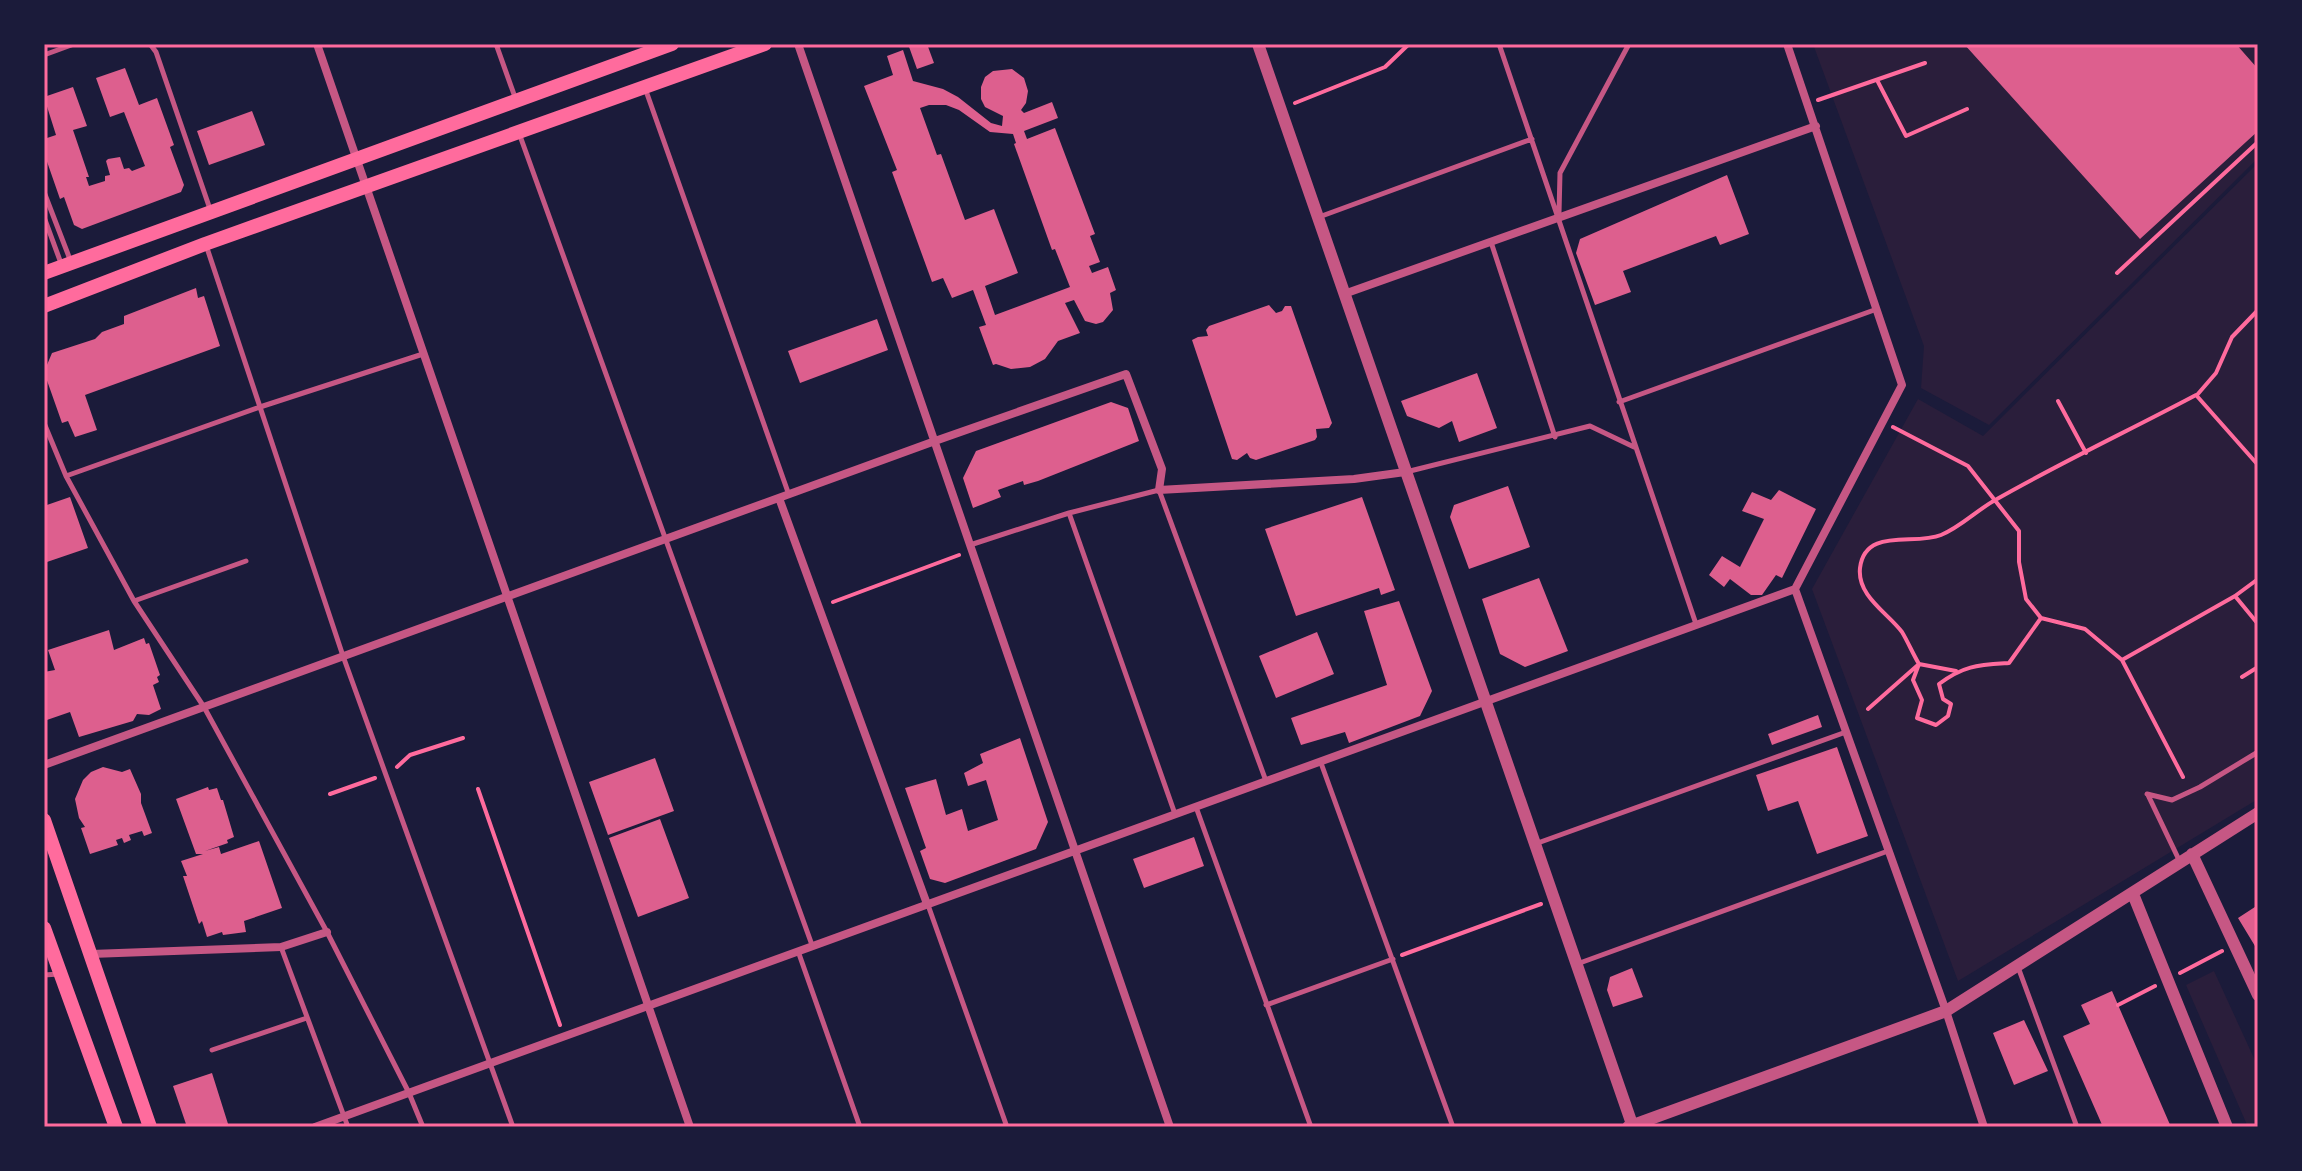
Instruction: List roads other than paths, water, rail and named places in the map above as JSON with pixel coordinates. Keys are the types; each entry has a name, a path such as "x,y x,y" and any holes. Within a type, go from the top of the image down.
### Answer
{"main road":[{"path":"44,273 517,102 638,50 672,44"},
{"path":"44,306 205,244 765,44"},
{"path":"44,820 150,1127"},
{"path":"44,928 116,1127"}],"street":[{"path":"317,44 690,1127"},
{"path":"798,44 1170,1127"},
{"path":"1258,44 1631,1126 1946,1011 2258,813"},
{"path":"315,1127 1795,589 1902,385 1787,44"},
{"path":"1344,294 1816,126"},
{"path":"44,765 1126,374 1162,469 1159,490 1354,479 1405,472"},
{"path":"784,497 819,607 927,904"},
{"path":"1795,589 1946,1011 1984,1127"},
{"path":"2192,854 2258,995"},
{"path":"2133,894 2227,1127"},
{"path":"91,954 281,947 327,932"}],"lane":[{"path":"44,55 74,44"},
{"path":"150,44 156,52 211,213"},
{"path":"496,44 517,102"},
{"path":"1499,44 1696,625"},
{"path":"1559,218 1560,173 1629,44"},
{"path":"645,87 784,497"},
{"path":"519,132 812,945"},
{"path":"1319,217 1532,139"},
{"path":"44,192 67,265"},
{"path":"44,217 67,265"},
{"path":"1491,242 1555,437"},
{"path":"205,244 343,656 513,1127"},
{"path":"1619,402 1877,309"},
{"path":"66,476 260,407 423,354"},
{"path":"44,423 66,476 134,601 204,707 327,932 409,1093 423,1127"},
{"path":"1405,472 1590,426 1635,447"},
{"path":"970,545 1069,513 1159,490 1266,781"},
{"path":"1069,513 1175,815"},
{"path":"134,601 246,561"},
{"path":"1535,844 1846,732"},
{"path":"2180,863 2147,794 2172,800 2258,752"},
{"path":"1321,763 1453,1127"},
{"path":"1196,807 1311,1127"},
{"path":"1577,964 1888,851"},
{"path":"927,904 1007,1127"},
{"path":"281,947 348,1127"},
{"path":"797,950 860,1127"},
{"path":"1266,1005 1393,959"},
{"path":"2017,966 2077,1127"},
{"path":"44,975 60,973"},
{"path":"212,1050 307,1018"}]}
